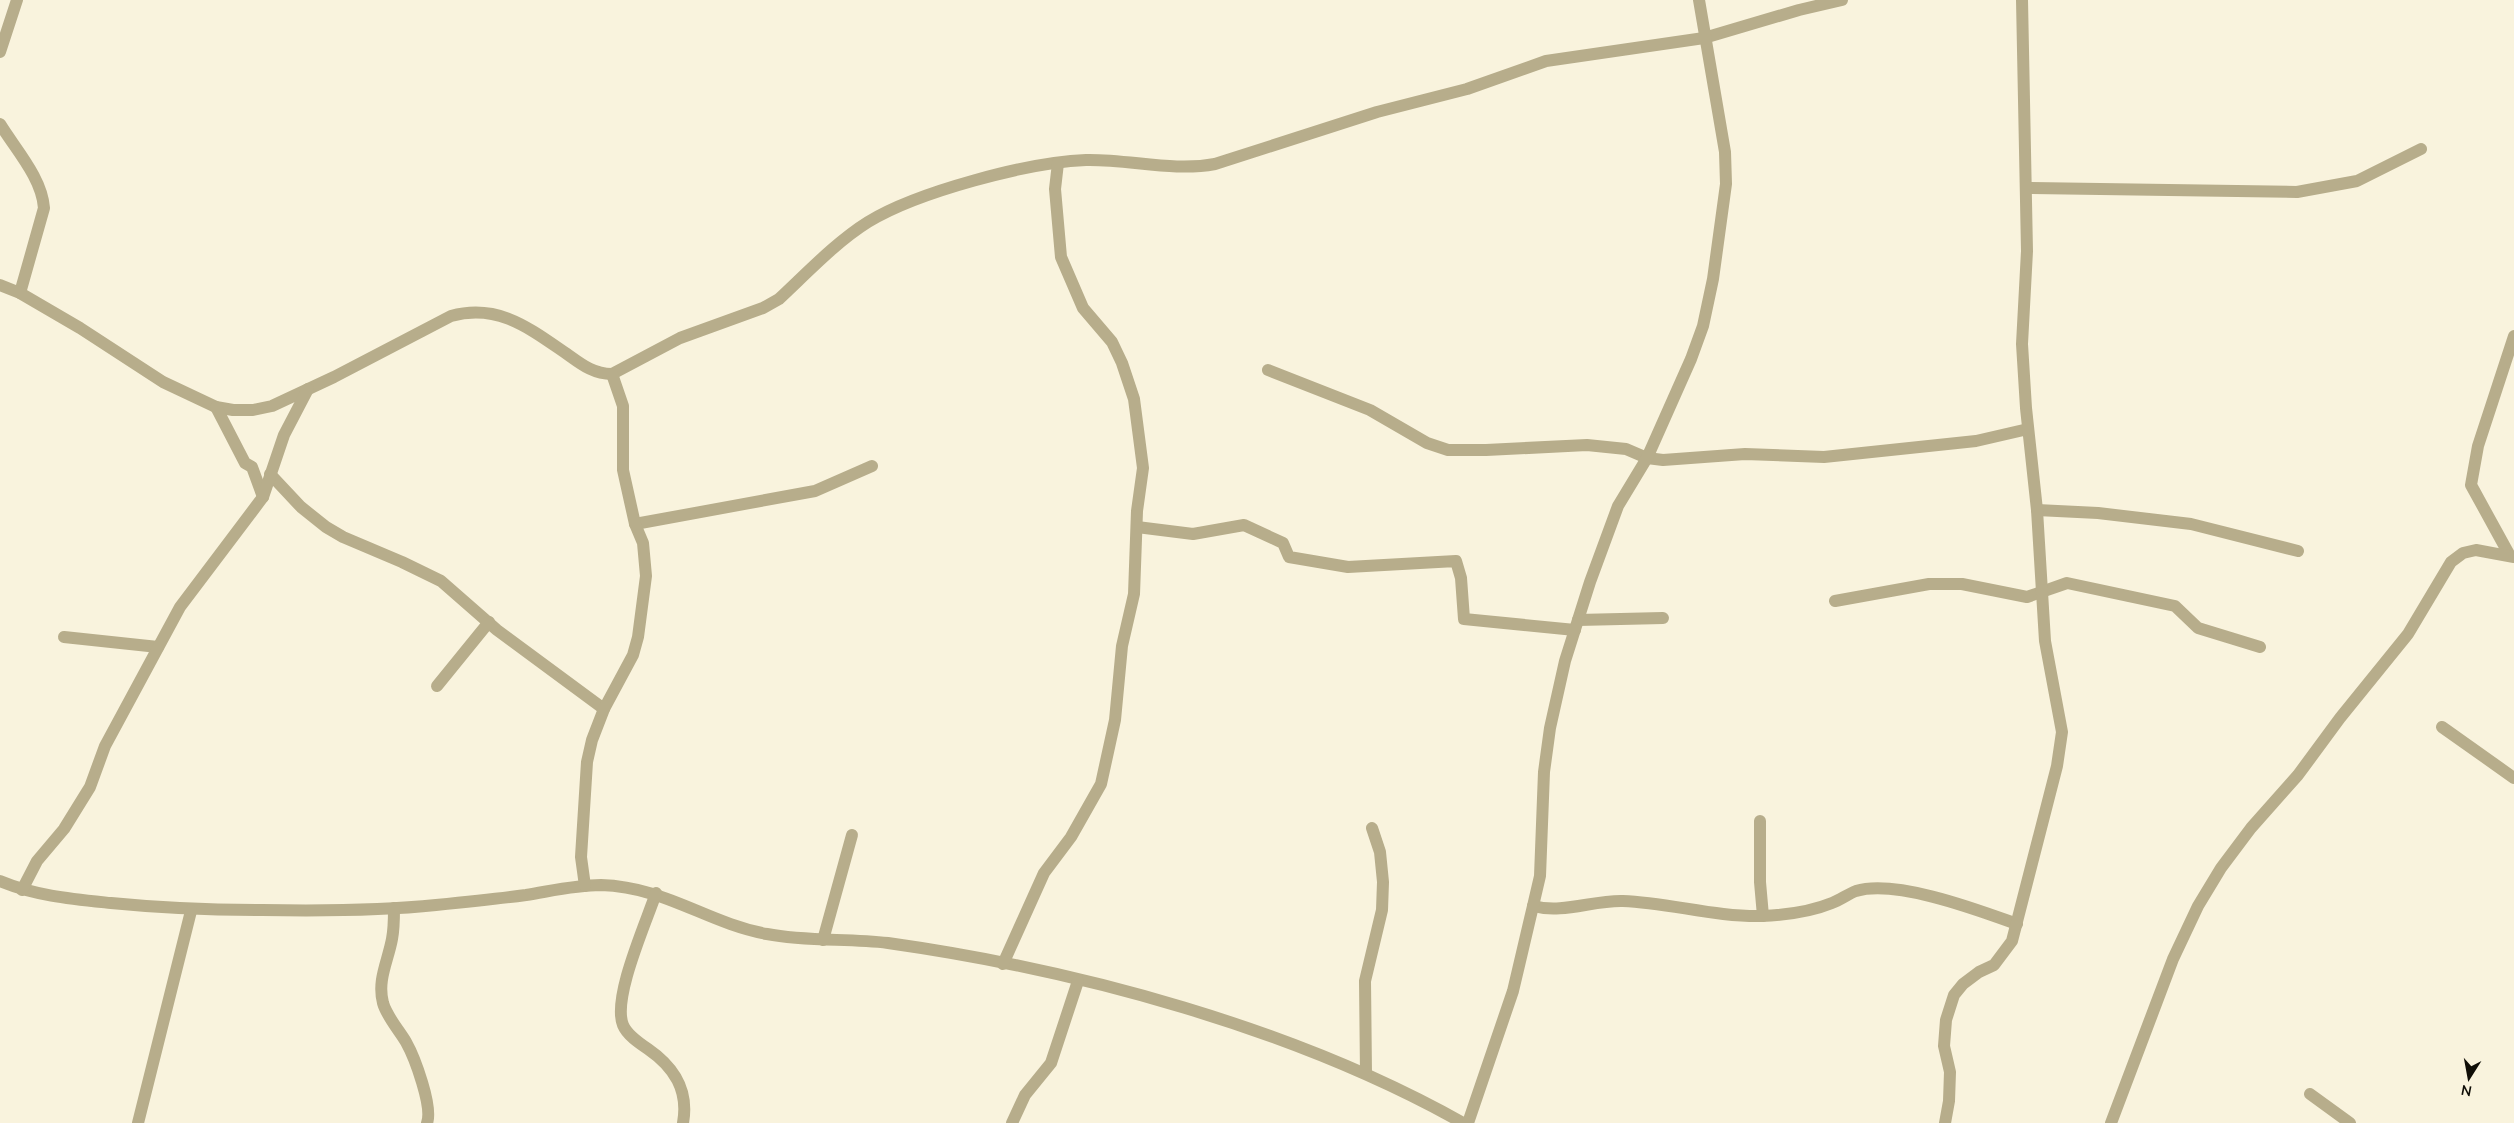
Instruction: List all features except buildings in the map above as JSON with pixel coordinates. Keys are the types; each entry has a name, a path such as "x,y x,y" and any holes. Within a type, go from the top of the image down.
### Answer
{"street":[{"path":"0,52 17,0"},
{"path":"1468,1123 1513,990 1540,876 1544,772 1550,728 1565,661 1618,506 1647,458 1691,359 1703,326 1722,224 1726,184 1725,152 1699,0"},
{"path":"0,285 20,293 80,328 163,382 216,408 253,410 272,406 450,316 466,312 484,311 505,317 543,338 589,370 601,374 612,374 680,338 763,308 779,299 866,223 892,208 981,180 1058,163 1112,160 1198,167 1267,148 1377,112 1467,89 1546,61 1704,38 1798,10 1842,0"},
{"path":"1945,1123 1950,1101 1950,1072 1944,1046 1946,1020 1954,995 1963,984 1979,972 1994,965 2012,941 2055,775 2062,732 2045,641 2037,510 2028,429 2022,344 2027,251 2022,0"},
{"path":"0,124 31,171 44,196 44,208 20,293"},
{"path":"2026,188 2297,192 2358,181 2421,149"},
{"path":"1003,964 1044,873 1071,837 1101,784 1115,720 1122,646 1134,594 1137,527 1143,468 1134,399 1112,342 1083,308 1061,258 1056,189 1058,163"},
{"path":"2512,557 2471,485 2478,446 2514,336"},
{"path":"1268,370 1370,410 1427,443 1448,450 1587,445 1626,449 1647,458 1682,460 1745,454 1824,457 1976,441 2028,429"},
{"path":"584,886 582,856 587,762 592,740 604,709 629,664 638,637 643,605 646,560 635,524 623,470 623,406 612,374"},
{"path":"22,890 28,876 64,829 90,787 105,746 180,607 263,497 284,435 308,389"},
{"path":"216,408 244,463 252,467 263,497"},
{"path":"635,524 815,491 872,466"},
{"path":"270,474 301,507 326,527 343,537 441,581 489,622 604,709"},
{"path":"2037,510 2098,513 2191,524 2298,551"},
{"path":"1137,527 1193,534 1244,525 1283,543 1289,557 1348,567 1456,561 1461,578 1464,620 1576,625 1663,618"},
{"path":"2111,1123 2173,959 2198,906 2221,868 2251,828 2298,775 2340,718 2408,634 2451,562 2463,553 2476,550 2512,557"},
{"path":"1835,601 1929,584 1962,584 2027,597 2067,583 2175,606 2198,628 2260,647"},
{"path":"438,686 489,622"},
{"path":"64,636 158,647"},
{"path":"2442,727 2514,778"},
{"path":"1760,821 1762,916"},
{"path":"1366,1073 1365,981 1382,910 1383,882 1380,852 1372,828"},
{"path":"823,940 852,835"},
{"path":"4,882 28,876"},
{"path":"4,882 22,890 52,897 191,910 394,908 504,898 584,886 627,887 656,893 739,927 800,939 885,943 1003,964 1078,981 1204,1015 1290,1043 1366,1073 1424,1101 1463,1123"},
{"path":"1533,906 1559,909 1622,901 1716,914 1762,916 1812,910 1856,891 1880,889 1899,890 1949,902 2017,924"},
{"path":"656,893 621,995 621,1015 624,1026 630,1034 666,1062 676,1075 685,1105 683,1123"},
{"path":"394,908 393,938 382,975 381,991 383,1004 408,1044 429,1110 427,1123"},
{"path":"138,1123 191,910"},
{"path":"1012,1123 1025,1095 1051,1063 1078,981"},
{"path":"2310,1094 2350,1123"}]}
